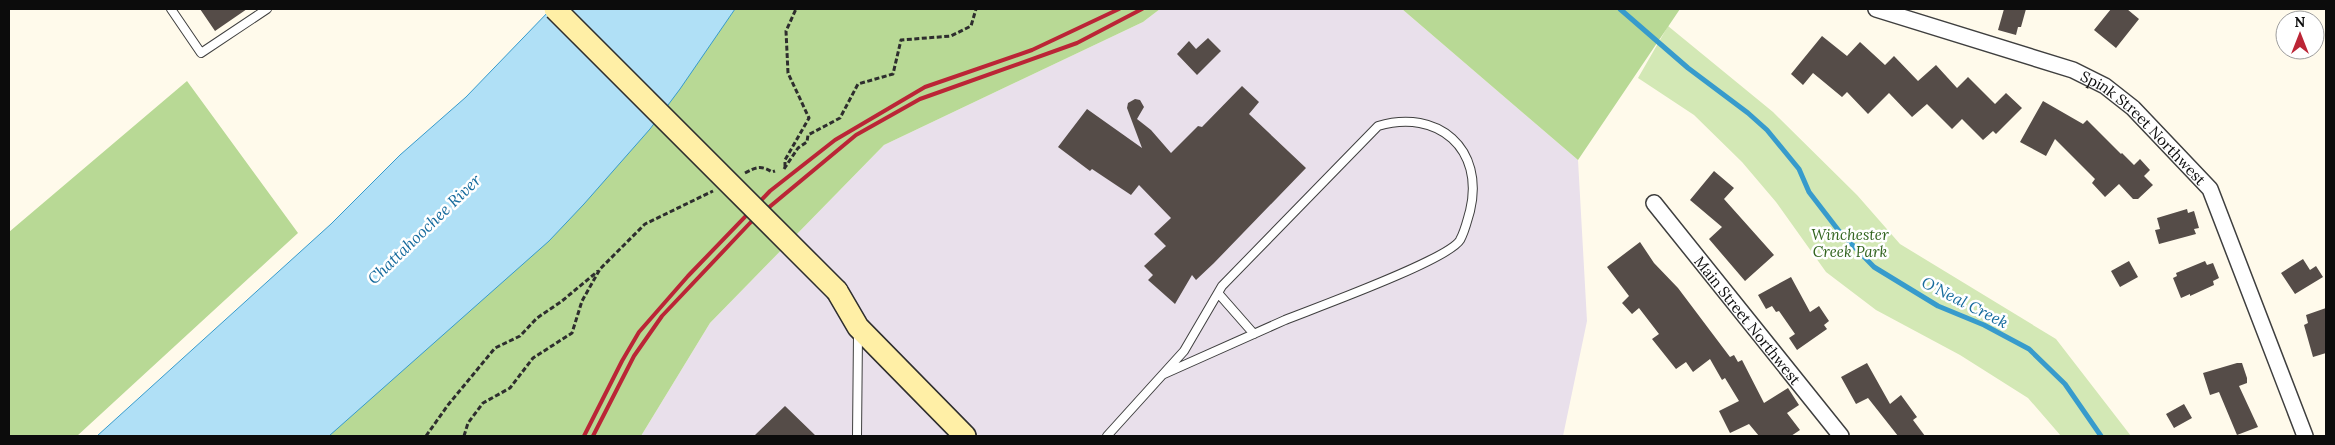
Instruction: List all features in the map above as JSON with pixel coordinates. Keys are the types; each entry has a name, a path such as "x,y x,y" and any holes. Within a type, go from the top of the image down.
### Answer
{"main road":[{"path":"556,9 837,291 858,327 965,436"}],"street":[{"name":"Spink Street Northwest","path":"1876,9 2073,70 2105,86 2133,108 2210,189 2306,436"},
{"name":"Main Street Northwest","path":"1654,203 1842,436"}],"lane":[{"path":"171,9 201,53 267,9"},
{"path":"1108,436 1184,351 1222,286 1378,126 1395,121 1410,121 1435,128 1454,138 1471,167 1473,190 1467,222 1454,247 1421,265 1254,334 1164,374"},
{"path":"1218,293 1254,334"},
{"path":"857,436 858,327"}],"path":[{"path":"796,9 786,30 788,73 809,118 785,160 785,168 798,148 808,142 808,135 826,127 828,122 840,118 858,84 893,74 901,40 951,36 971,26 976,9"},
{"path":"755,168 764,167 772,172 775,171"},
{"path":"426,436 448,405 495,348 520,336 538,318 562,301 600,269 645,224 707,194"},
{"path":"464,436 468,423 483,403 510,388 533,358 572,333 582,301 600,269"}],"shaded area":[{"path":"1160,9 1402,9 1578,160 1587,321 1563,436 641,436 710,323 884,145 1143,22"}],"green space":[{"path":"735,9 1160,9 1143,22 884,145 710,323 641,436 297,436 644,135"},
{"path":"1402,9 1680,9 1578,160"},
{"name":"Winchester Creek Park","path":"1668,26 1773,112 1857,195 1900,244 2056,339 2131,436 2061,436 2028,398 1960,355 1876,310 1826,272 1776,202 1742,162 1694,115 1638,78"},
{"path":"187,81 298,233 77,436 9,436 9,232"}],"water":[{"name":"Chattahoochee River","path":"551,9 735,9 650,129 549,241 329,436 97,436 331,224 400,155 466,97"}],"building":[{"path":"200,9 247,9 215,31"},
{"path":"2004,9 2026,9 2021,27 2018,27 2016,35 1998,30"},
{"path":"2111,9 2127,9 2139,19 2116,48 2094,30"},
{"path":"1822,36 1847,56 1860,42 1885,65 1894,56 1918,81 1936,65 1957,88 1968,77 1995,104 2006,93 2022,108 1996,134 1993,131 1983,140 1962,119 1952,129 1927,104 1912,117 1889,93 1868,114 1847,92 1842,97 1813,73 1803,85 1791,74"},
{"path":"1208,38 1221,51 1197,75 1177,54 1189,41 1196,49"},
{"path":"1242,86 1259,102 1249,114 1306,168 1196,280 1192,275 1175,304 1148,280 1153,275 1144,266 1166,246 1154,234 1171,218 1139,185 1131,195 1092,169 1090,171 1058,147 1087,109 1142,148 1127,108 1128,103 1135,99 1140,100 1144,107 1137,119 1151,130 1171,153 1198,126 1202,127"},
{"path":"2043,101 2083,124 2087,120 2134,165 2140,159 2150,170 2144,176 2153,185 2138,199 2133,199 2119,184 2105,197 2092,183 2095,179 2055,139 2046,156 2020,142"},
{"path":"1714,171 1734,188 1724,199 1774,255 1745,281 1709,239 1722,227 1690,200"},
{"path":"2187,209 2188,213 2194,211 2199,228 2194,229 2196,234 2159,244 2155,230 2160,229 2157,218"},
{"path":"1640,242 1654,263 1678,288 1730,357 1734,355 1738,362 1742,360 1764,403 1788,388 1799,405 1787,413 1800,430 1791,436 1759,436 1749,424 1730,433 1719,411 1739,401 1725,378 1722,380 1710,359 1693,372 1686,362 1676,369 1652,339 1659,334 1639,308 1632,314 1622,303 1629,296 1607,267"},
{"path":"2303,259 2310,270 2316,266 2323,277 2295,294 2281,273"},
{"path":"2129,261 2138,277 2120,287 2111,271"},
{"path":"2205,261 2207,265 2213,263 2219,278 2213,281 2214,285 2181,298 2173,278 2177,276 2176,273"},
{"path":"1791,277 1810,312 1819,306 1829,321 1824,325 1827,329 1797,350 1789,338 1795,334 1779,311 1776,312 1772,306 1766,309 1758,295"},
{"path":"2326,308 2326,353 2313,357 2304,325 2308,323 2306,315"},
{"path":"1867,363 1890,404 1901,395 1917,417 1913,420 1925,436 1898,436 1868,398 1856,404 1841,377"},
{"path":"2242,363 2247,378 2247,383 2239,386 2258,427 2237,435 2219,392 2210,395 2203,373"},
{"path":"2184,404 2192,418 2174,428 2166,414"},
{"path":"785,406 816,436 754,436"}],"waterway":[{"name":"O'Neal Creek","path":"1620,9 1688,68 1748,113 1767,130 1799,169 1809,192 1839,231 1874,267 1938,306 1984,325 2029,349 2065,384 2101,436"}],"railway":[{"path":"584,436 639,332 688,276 770,191 835,140 925,87 1032,50 1119,9"},
{"path":"593,436 634,356 662,316 750,223 856,135 920,99 1077,43 1142,9"}]}
